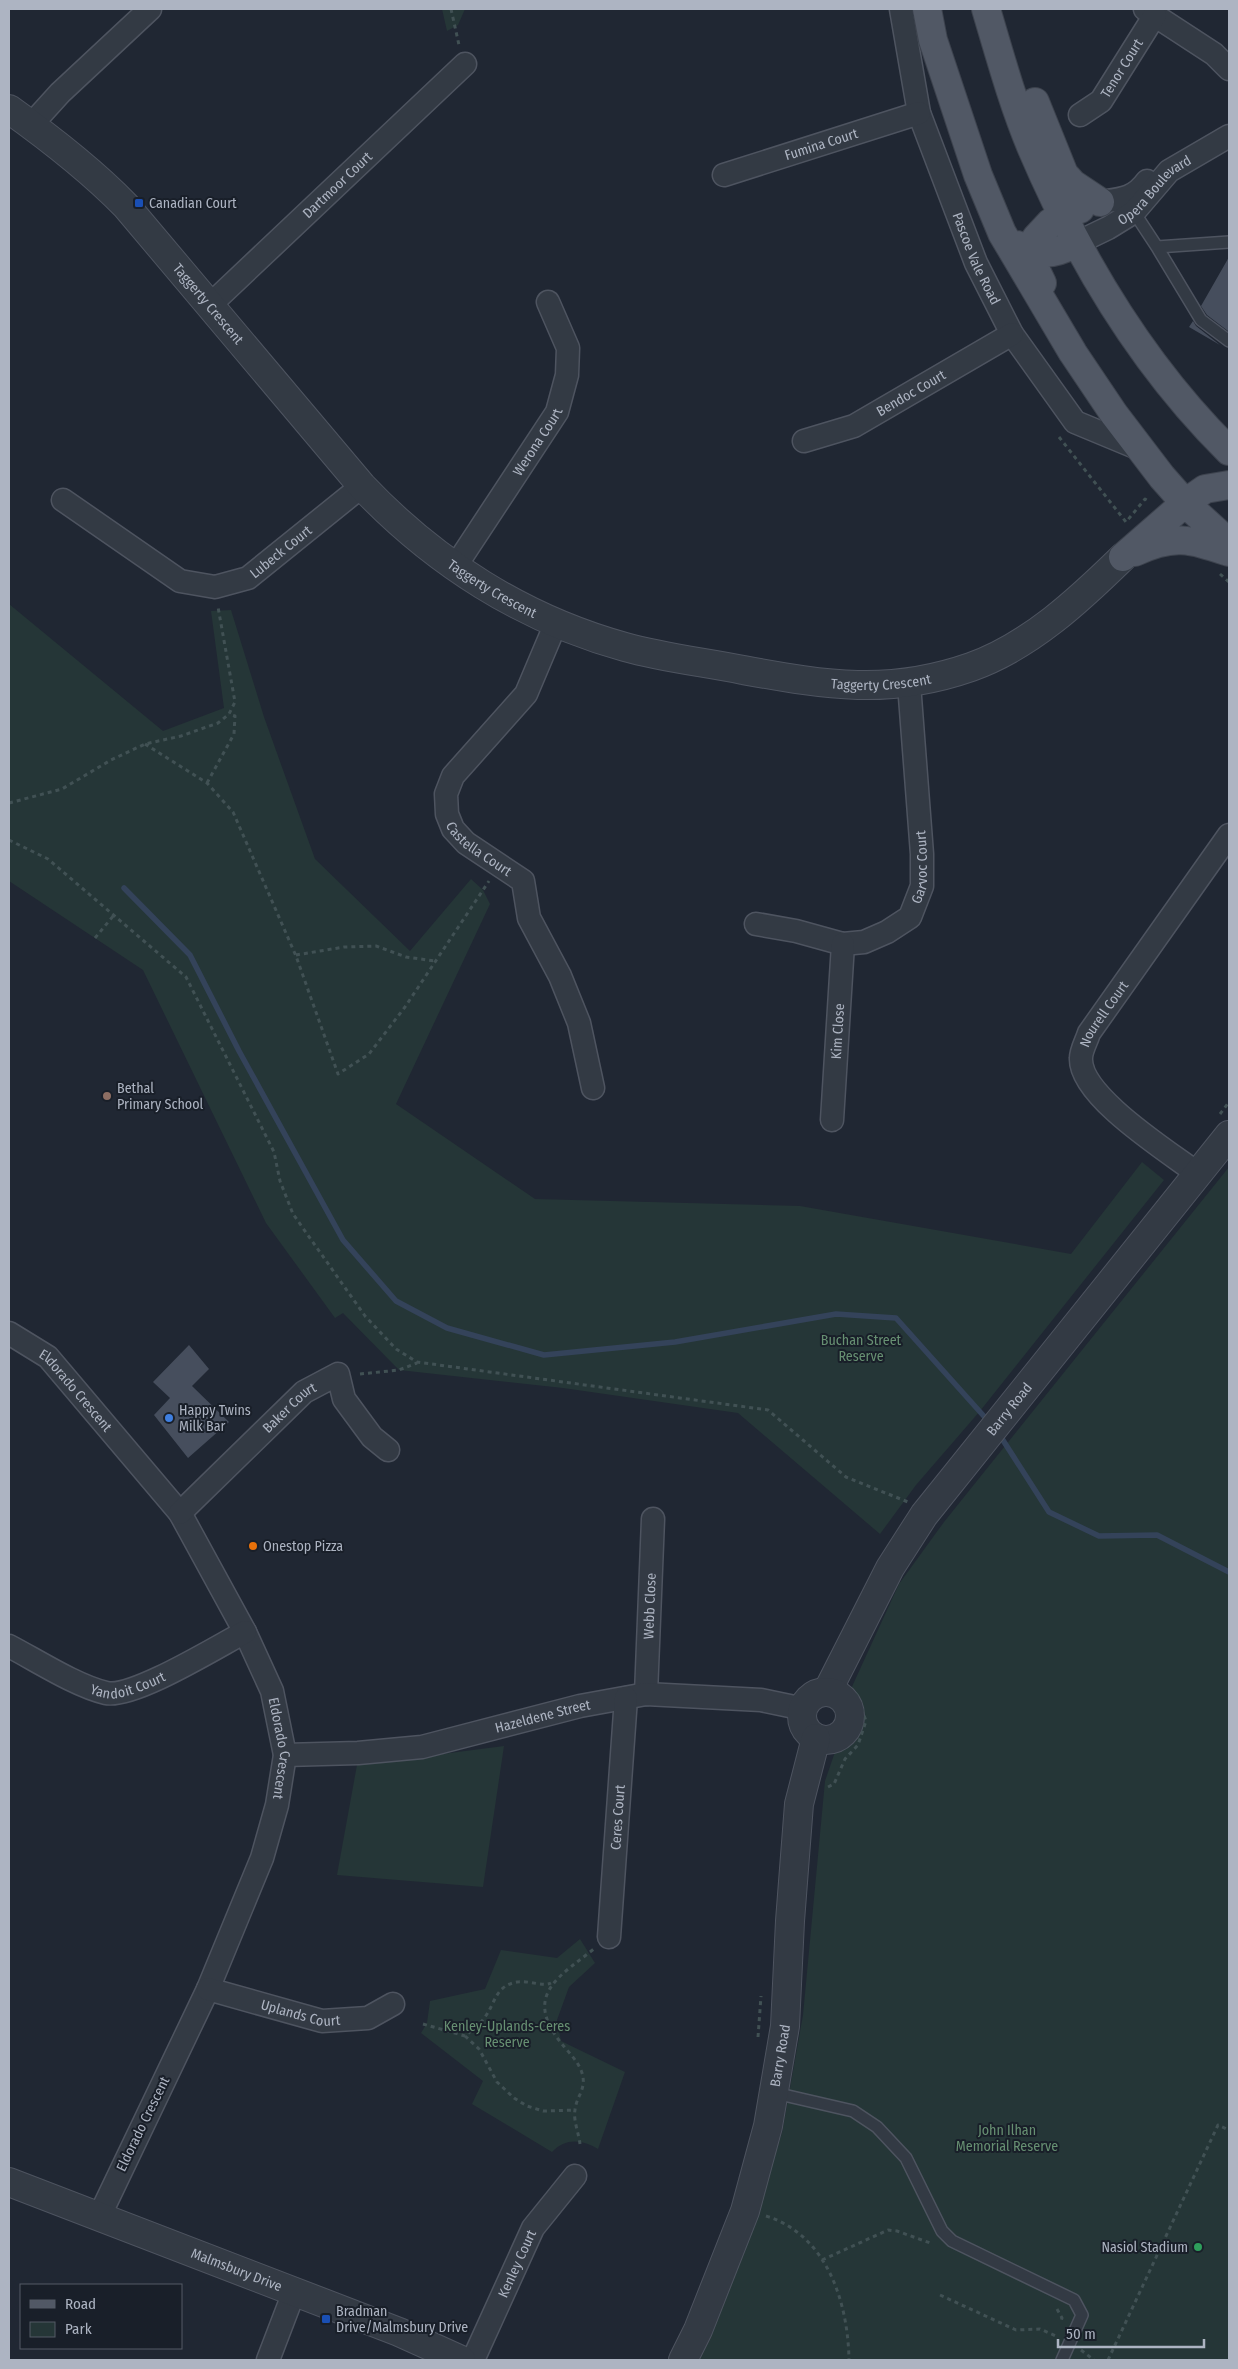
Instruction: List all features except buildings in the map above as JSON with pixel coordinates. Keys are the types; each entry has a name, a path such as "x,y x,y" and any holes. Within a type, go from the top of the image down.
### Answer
{"main road":[{"name":"Pascoe Vale Road","path":"927,9 933,40 978,175 1002,233 1073,353 1140,449 1185,503 1229,543"},
{"path":"986,9 1009,83 1032,147 1062,215 1077,243 1097,279 1137,339 1189,408 1225,444"},
{"path":"991,9 1014,46 1064,174 1073,184 1119,204"},
{"path":"1073,353 1032,262 1036,238 1050,223 1062,215 1119,204"},
{"path":"1002,233 1016,244 1033,252 1043,254 1062,251 1077,243"},
{"path":"1123,557 1152,510 1162,477"},
{"path":"1123,557 1185,503 1205,489 1218,485 1229,485"},
{"path":"1123,557 1157,542 1178,539 1198,542 1229,552"}],"street":[{"path":"31,125 60,93 150,9"},
{"name":"Pascoe Vale Road","path":"901,9 919,113 976,263 1012,334 1075,422 1140,449"},
{"path":"1150,12 1214,54 1229,69"},
{"name":"Tenor Court","path":"1080,115 1101,101 1150,12"},
{"name":"Dartmoor Court","path":"210,305 465,64"},
{"name":"Taggerty Crescent","path":"9,109 57,143 106,186 210,305 362,486 406,529 455,567 517,605 556,623 626,647 794,679 837,685 909,684 972,667 1005,652 1067,609 1123,557"},
{"name":"Fumina Court","path":"724,175 919,113"},
{"name":"Opera Boulevard","path":"1119,204 1139,191 1160,164 1174,154 1229,125"},
{"name":"Opera Boulevard","path":"1077,243 1108,228 1119,204 1169,171 1229,136"},
{"name":"Werona Court","path":"455,567 556,412 567,375 568,348 548,302"},
{"name":"Bendoc Court","path":"804,441 854,426 1012,334"},
{"name":"Lubeck Court","path":"63,500 180,581 215,587 248,578 362,486"},
{"name":"Castella Court","path":"556,623 526,694 453,776 446,794 447,814 453,829 466,843 498,867 523,882 529,918 560,976 578,1023 593,1088"},
{"name":"Garvoc Court","path":"756,924 796,931 843,944 864,942 887,932 910,917 922,886 922,854 909,684"},
{"name":"Nourell Court","path":"1198,1174 1108,1106 1084,1076 1081,1058 1089,1032 1229,835"},
{"name":"Kim Close","path":"832,1120 843,944"},
{"name":"Barry Road","path":"840,1689 890,1568 924,1515 1227,1139"},
{"name":"Eldorado Crescent","path":"9,1333 48,1357 180,1513 245,1632 272,1691 285,1755 277,1805 262,1858 208,1989 98,2217"},
{"name":"Baker Court","path":"180,1513 304,1392 338,1374 344,1399 372,1437 388,1450"},
{"name":"Webb Close","path":"636,1696 653,1519"},
{"name":"Yandoit Court","path":"9,1646 78,1682 107,1694 146,1685 245,1632"},
{"path":"840,1689 841,1698 849,1710 848,1726 838,1737 823,1740 816,1738 806,1729 803,1722 804,1709 812,1697 840,1689"},
{"name":"Hazeldene Street","path":"285,1755 358,1753 422,1747 580,1706 636,1696 761,1700 804,1709"},
{"name":"Ceres Court","path":"609,1937 636,1696"},
{"name":"Barry Road","path":"683,2360 698,2330 745,2211 775,2093 785,2026 790,1921 799,1804 816,1738"},
{"name":"Uplands Court","path":"208,1989 322,2021 368,2018 393,2004"},
{"name":"Kenley Court","path":"473,2360 533,2228 575,2176"},
{"name":"Malmsbury Drive","path":"9,2182 399,2332 462,2360"},
{"path":"268,2360 294,2292"}],"lane":[{"path":"1119,204 1157,247 1201,320 1229,340"},
{"path":"1157,247 1229,242"},
{"path":"775,2093 853,2111 877,2127 906,2158 942,2230 952,2241 1074,2300 1082,2314 1062,2360"}],"path":[{"path":"451,9 465,64"},
{"path":"9,804 62,789 111,760 145,744 181,736 218,723 230,714 235,702 215,587"},
{"path":"208,783 234,734 235,716 230,714"},
{"path":"145,744 208,783 233,812 296,956 338,1074 369,1054 405,1007 498,867"},
{"path":"9,840 48,859 186,977 274,1152 280,1181 293,1214 365,1316 396,1349 417,1362 768,1410 846,1476 905,1499 924,1515"},
{"path":"95,938 114,915"},
{"path":"296,956 344,947 376,946 406,957 435,961"},
{"path":"338,1374 369,1374 399,1370 417,1362"},
{"path":"840,1689 866,1721 858,1744 845,1760"},
{"path":"465,2036 486,2016 492,2001 504,1986 528,1981 548,1984 609,1937"},
{"path":"554,1981 548,1989 545,2005 547,2022 575,2059 582,2074 583,2090 575,2110 580,2144"},
{"path":"757,2046 762,1988"},
{"path":"423,2024 465,2036 479,2050 498,2082 514,2098 527,2106 543,2111 575,2110"},
{"path":"1108,2360 1218,2125 1229,2130"},
{"path":"745,2211 788,2224 810,2241 837,2288 849,2335 849,2360"},
{"path":"822,2260 888,2230 897,2231 941,2248"},
{"path":"940,2294 1016,2330 1040,2329 1089,2354 1094,2360"},
{"path":"1056,2305 1062,2318 1056,2336"}],"green space":[{"path":"442,9 465,9 458,25 447,31"},
{"name":"Buchan Street Reserve","path":"9,604 163,731 224,708 211,611 231,610 264,717 315,859 410,951 471,879 483,890 490,904 396,1104 535,1199 800,1206 1071,1254 1142,1162 1164,1180 980,1411 916,1485 880,1534 738,1413 563,1388 399,1370 343,1313 335,1318 266,1223 143,970 9,881"},
{"name":"John Ilhan Memorial Reserve","path":"1229,1167 1229,2360 698,2360 712,2333 733,2280 782,2133 803,2015 825,1781 836,1749 855,1731 858,1716 850,1691 899,1584 944,1522"},
{"path":"504,1746 483,1887 337,1875 357,1765"},
{"name":"Kenley-Uplands-Ceres Reserve","path":"580,1939 595,1963 569,1987 557,2020 561,2041 625,2072 598,2149 586,2143 568,2142 557,2147 552,2152 472,2104 483,2081 421,2033 427,2023 430,2001 485,1989 501,1950 557,1958"}],"waterway":[{"path":"124,888 190,955 239,1051 343,1240 396,1301 447,1328 544,1355 675,1342 836,1314 896,1318 990,1423"},
{"path":"999,1434 1049,1512 1099,1536 1157,1535 1229,1572"}],"place":[{"name":"Canadian Court","path":"139,203"},
{"name":"Bethal Primary School","path":"107,1096"},
{"name":"Happy Twins Milk Bar","path":"169,1418"},
{"name":"Onestop Pizza","path":"253,1546"},
{"name":"Nasiol Stadium","path":"1198,2247"},
{"name":"Bradman Drive/Malmsbury Drive","path":"326,2319"}]}
